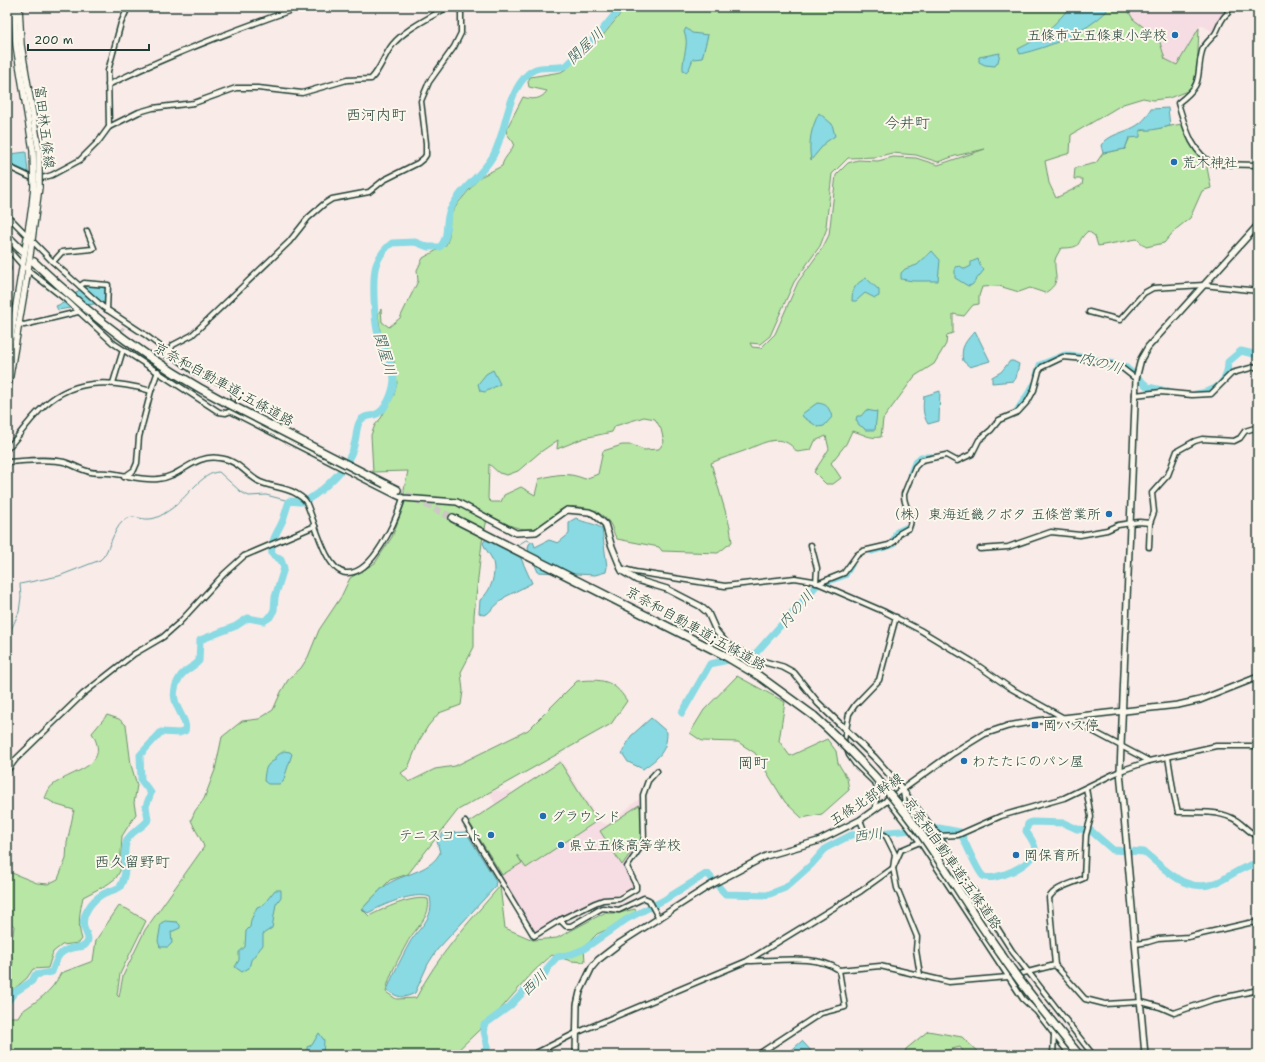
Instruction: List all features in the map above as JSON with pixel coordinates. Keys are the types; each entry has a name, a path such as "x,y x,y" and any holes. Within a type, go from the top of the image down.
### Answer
{"highway":[{"path":"7,236 21,250"},
{"name":"京奈和自動車道;五條道路","path":"34,262 67,298 149,357 227,403 385,484 397,492"},
{"name":"京奈和自動車道;五條道路","path":"453,518 698,641 759,676 814,716 855,756 904,811 938,858 972,912 1029,994 1079,1055"}],"main road":[{"name":"富田林五條線","path":"14,7 16,45 36,150"},
{"name":"富田林五條線","path":"7,361 28,270 37,187 36,150 21,45 19,7"},
{"name":"富田林五條線","path":"7,393 27,235 37,187"}],"street":[{"path":"109,127 108,71 121,23 128,7"},
{"path":"108,85 176,52 300,7"},
{"path":"7,168 13,169 32,178 42,178 52,175 80,160 98,142 109,127 139,112 154,108 194,103 236,88 258,88 302,93 347,80 368,80 374,76 384,56 400,37 426,18 447,7"},
{"path":"166,356 173,345 192,335 289,242 308,218 324,204 332,199 369,192 384,180 418,163 424,158 426,155 426,143 421,102 429,82 454,47 461,33 461,7"},
{"path":"1227,7 1228,13 1222,18 1215,33 1202,49 1196,87 1178,103 1192,142 1208,161 1214,164 1258,165"},
{"path":"7,215 53,262 103,307 168,351 193,371 233,388 234,392 231,411"},
{"path":"1145,1055 1120,771 1136,379 1141,359 1148,347 1258,226"},
{"path":"53,262 62,252 94,248 87,231"},
{"path":"7,248 23,266 67,298"},
{"path":"7,264 7,270"},
{"path":"80,286 84,283 108,285 107,310"},
{"path":"1089,312 1120,320 1148,290 1162,286 1204,285 1258,292"},
{"path":"7,321 24,325 82,310 123,350 158,371 219,412 226,413 231,411 279,437 397,492 403,498 457,502 516,533 536,532 567,510 589,512 599,518 605,524 610,544 620,568 626,575 667,589 700,606 708,613 719,635 731,646 762,661 783,667 794,673 818,703 874,757 939,836 998,930 1028,973 1093,1055"},
{"path":"113,383 123,350"},
{"path":"818,583 844,573 857,555 863,551 885,546 894,542 900,533 909,528 911,515 904,498 915,467 922,460 946,455 957,461 972,454 979,440 991,430 999,420 1018,412 1028,401 1034,390 1042,367 1063,357 1085,359 1122,368 1136,379"},
{"path":"1135,395 1161,392 1192,395 1211,394 1232,373 1258,366"},
{"path":"124,477 134,470 137,463 140,437 150,391 158,371"},
{"path":"7,449 40,410 65,391 86,384 113,383 150,391"},
{"path":"1149,547 1150,523 1154,512 1152,493 1168,475 1177,451 1195,441 1202,439 1234,441 1240,438 1244,431 1258,427"},
{"path":"7,462 58,461 88,472 108,472 124,477 159,479 181,470 202,458 220,458 233,462 261,483 295,493 306,501 315,526 335,568 340,572 355,572 370,560 386,537 397,517 403,498"},
{"path":"980,549 1008,547 1051,532 1080,535 1106,530 1118,524 1139,522 1150,523"},
{"path":"7,771 16,759 83,694 134,654 162,637 179,623 224,574 244,556 315,526"},
{"path":"811,545 817,568 818,583"},
{"path":"620,568 635,572 725,586 795,578 818,583 896,617 973,662 1010,688 1149,761"},
{"path":"626,575 635,572"},
{"path":"876,808 876,784 856,765 849,755 844,740 849,714 855,705 879,680 896,617"},
{"name":"五條北部幹線","path":"576,1055 577,1005 580,992 592,967 598,960 620,943 709,886 766,856 818,841 860,820 887,799 953,753 984,734 1008,726 1178,705 1200,700 1258,677"},
{"path":"532,1055 576,1033 747,961 832,910 893,868 901,850 939,836 958,835 1001,816 1064,798 1120,771 1149,761 1216,746 1258,746"},
{"path":"1168,757 1178,812 1212,814 1232,818 1253,835 1258,836"},
{"path":"465,822 482,848 500,883 534,936 560,920 598,902 618,899 636,889 636,885 627,867 644,842 643,795 648,781 657,771"},
{"path":"1086,788 1091,817 1086,835 1084,878 1055,891 1049,898 1055,965 1085,999 1105,1004 1141,1002 1160,1007 1174,1013 1212,1000 1258,990"},
{"path":"899,816 905,808 902,790"},
{"path":"887,799 920,842 1023,999 1070,1055"},
{"path":"860,820 866,835 880,833 886,836 895,854 893,868 904,908 917,937 916,950 920,975"},
{"path":"560,920 566,926 571,926 602,908 619,910 644,898 649,900 659,919"},
{"path":"1136,944 1158,939 1188,937 1249,923 1258,923"},
{"path":"747,961 823,961 831,964 839,970 880,966 949,982 1008,977 1055,965"},
{"path":"757,1055 821,1013 845,1007 839,970"},
{"path":"1053,1055 1054,1035"}],"shaded area":[{"name":"五條市立五條東小学校","path":"1126,7 1220,7 1225,11 1214,32 1201,25 1177,66 1165,59 1159,39 1133,19"},
{"name":"県立五條高等学校","path":"561,760 601,823 608,824 639,799 641,802 643,836 624,869 634,886 614,897 596,899 563,915 537,933 534,933 506,886 506,882 501,881 485,848 467,823 495,804 490,793 495,790 503,792 508,790 513,793"}],"green space":[{"path":"626,7 1126,7 1133,19 1159,39 1165,59 1177,65 1199,28 1197,73 1190,90 1169,98 1153,100 1143,98 1123,104 1071,135 1070,153 1045,161 1049,183 1056,198 1082,185 1083,179 1074,179 1075,168 1096,163 1103,153 1125,149 1130,138 1135,133 1139,131 1183,124 1191,144 1206,162 1211,188 1202,191 1190,218 1175,230 1164,243 1146,247 1137,239 1098,246 1095,236 1088,231 1076,246 1061,248 1055,260 1056,279 1054,286 1045,293 1030,288 1019,292 999,286 982,287 979,296 979,304 973,305 964,316 953,314 953,333 947,335 946,344 934,364 915,376 883,419 881,437 870,437 852,431 846,444 831,463 841,478 833,484 826,484 814,472 829,449 826,436 815,441 811,450 797,452 785,442 779,440 765,442 711,463 730,527 732,542 718,553 662,551 659,547 617,539 607,519 599,513 586,508 566,508 559,511 545,524 531,529 513,527 488,515 482,542 474,615 474,647 461,672 463,691 461,705 439,713 428,726 419,741 408,768 401,773 409,782 435,769 455,766 528,730 577,681 593,680 612,684 627,701 611,724 458,810 408,874 390,880 362,909 369,916 390,906 406,901 421,898 428,899 429,905 425,917 410,938 398,961 389,979 386,992 396,999 416,998 444,953 500,886 505,928 533,940 557,938 604,913 619,913 635,909 637,914 626,921 597,934 584,947 585,962 571,961 552,955 534,971 498,1012 453,1055 409,1055 393,1050 392,1053 395,1055 7,1055 7,1017 18,1017 21,1012 38,1000 53,986 61,973 93,961 96,940 119,906 127,909 146,921 120,974 117,995 119,997 123,976 145,930 204,847 191,820 195,811 204,799 215,770 222,737 242,721 259,719 273,710 288,680 301,668 308,657 319,630 341,597 350,578 375,563 392,537 404,505 404,489 408,471 373,472 371,435 375,425 381,418 394,395 397,383 394,362 381,336 378,314 381,309 382,322 389,327 400,318 418,281 417,270 423,258 446,245 449,237 450,216 458,203 480,177 502,166 514,143 507,134 506,130 523,97 530,99 539,98 547,91 529,87 528,82 530,77 561,72 566,69 600,39","holes":["985,149 938,165 916,158 893,157 878,161 858,160 848,163 836,175 829,235 823,247 798,282 775,334 761,348 752,347 750,343 760,344 770,336 794,282 820,246 827,228 832,174 848,158 876,157 892,153 916,155 938,162 955,156","644,417 655,419 661,429 664,442 659,449 644,450 632,445 622,445 603,451 598,474 585,479 573,475 562,474 551,476 539,479 535,495 521,487 504,495 501,502 491,502 488,499 489,464 499,473 507,475 518,471 539,453 558,440 557,449 584,438 612,432 615,426"]},
{"path":"737,676 785,702 779,741 790,756 827,739 836,751 838,763 847,778 849,790 822,814 802,818 785,802 755,753 738,742 702,741 690,733 704,710"},
{"path":"107,715 119,719 126,725 131,765 137,785 134,803 136,814 122,836 120,871 116,878 108,884 83,897 79,923 82,939 79,943 62,945 53,952 48,968 33,969 27,978 7,995 7,965 13,963 11,954 7,954 7,942 13,935 14,926 7,920 7,871 37,883 48,884 58,879 66,859 67,843 74,810 57,805 45,798 52,786 87,766 93,760 97,753 97,744 92,733"},
{"name":"グラウンド","path":"560,762 597,821 526,868 517,855 522,863 502,875 469,822"},
{"path":"639,805 641,809 642,837 622,865 600,831"},
{"path":"928,1031 962,1037 981,1055 966,1055 960,1047 929,1055 904,1055 906,1049"}],"water":[{"path":"1070,7 1106,7 1107,11 1088,26 1066,38 1020,54 1018,49 1033,41 1046,31"},
{"path":"686,28 692,33 708,35 702,58 693,59 689,69 686,72 683,70 683,65 686,46 686,37 684,32"},
{"path":"1000,53 998,62 995,66 985,65 979,62 979,57"},
{"path":"1168,108 1170,126 1152,130 1140,130 1140,137 1129,138 1125,149 1103,153 1101,145 1113,136 1140,123 1151,109"},
{"path":"819,113 832,124 835,136 826,142 811,160 811,136"},
{"path":"7,152 10,154 26,152 28,172 7,163"},
{"path":"932,251 940,260 938,281 913,281 901,279 901,273 905,269 917,265"},
{"path":"978,259 984,270 972,285 968,286 955,278 955,267 960,266 965,269 971,266 971,262"},
{"path":"866,278 879,290 879,296 875,298 865,293 856,301 852,301 855,287 859,282"},
{"path":"84,285 104,286 107,289 106,302 58,310 56,306 68,301"},
{"path":"975,331 990,361 970,367 963,361 962,352 966,341"},
{"path":"1010,361 1019,364 1014,381 992,383 992,377 1001,372"},
{"path":"493,370 500,384 485,392 480,391 478,384 486,374"},
{"path":"940,391 939,421 928,424 923,407 924,396"},
{"path":"817,403 824,404 828,407 832,417 824,426 818,427 803,417 802,414"},
{"path":"866,410 877,412 875,430 865,430 856,420 857,416 861,416"},
{"path":"576,518 596,525 602,529 607,567 606,572 595,575 538,572 528,549 529,544 533,541 535,547 549,540 558,543 569,534 569,522"},
{"path":"490,533 515,545 532,583 505,597 487,614 483,615 479,613 480,600 491,586 494,574 493,562 483,543"},
{"path":"651,718 667,732 667,739 661,754 643,769 628,762 622,753 631,736"},
{"path":"284,751 292,754 283,782 279,784 268,784 264,781 266,768 275,760 275,757"},
{"path":"466,832 496,881 495,887 437,950 428,964 415,993 404,997 394,995 387,990 394,972 409,944 428,917 431,905 430,897 407,897 368,913 362,909 389,883 425,867 436,859 440,853 437,841 443,833"},
{"path":"275,890 281,890 281,897 276,904 272,928 263,934 263,945 251,960 249,968 242,972 235,967 239,960 239,952 245,947 246,931 250,927 251,920 257,907 263,905"},
{"path":"165,921 177,922 180,925 180,928 171,932 172,943 168,947 160,947 158,941 161,923"},
{"path":"319,1033 324,1040 323,1055 307,1054 307,1047 312,1045"},
{"path":"802,1041 815,1055 786,1055"}],"waterway":[{"name":"関屋川","path":"7,1002 15,992 32,981 35,975 52,972 60,954 72,948 82,947 86,944 88,938 84,918 88,908 95,900 105,893 120,887 123,881 125,869 125,846 127,840 148,820 146,806 151,793 141,780 140,755 161,732 179,733 185,731 186,726 175,702 174,694 180,677 186,670 199,661 200,640 236,626 248,618 264,621 270,617 274,610 275,597 284,568 281,560 272,554 272,544 283,520 289,501 301,502 307,500 314,496 335,477 346,464 351,454 360,421 365,417 378,413 388,401 393,385 394,374 391,363 377,331 374,301 375,271 376,265 381,256 387,247 392,243 415,242 428,247 440,247 445,238 448,215 454,202 483,170 498,146 511,101 521,81 529,73 538,68 562,67 567,65 597,36 621,7"},
{"name":"内の川","path":"1196,394 1209,391 1220,385 1226,375 1228,362 1241,351 1258,355"},
{"name":"内の川","path":"1037,375 1040,365 1065,355 1070,355 1124,366 1148,387 1166,391"},
{"name":"内の川","path":"1017,411 1034,385"},
{"name":"内の川","path":"911,473 915,463 921,457 933,457"},
{"path":"7,639 19,612 21,597 20,584 59,576 100,560 106,553 116,530 123,521 130,517 149,519 161,516 176,505 200,481 213,473 219,472 241,492 249,496 266,495 289,501"},
{"name":"内の川","path":"872,551 892,545 897,532 906,528"},
{"path":"516,546 526,540 530,541"},
{"name":"内の川","path":"682,713 710,664 755,654 817,585 845,575 851,565"},
{"name":"西川","path":"462,1055 480,1054 487,1049 484,1025 510,1006 529,986 543,977 549,966 557,957 572,954 584,949 627,919 664,900 706,874 708,874 725,894 767,895 785,888 811,865 826,848 851,835 939,828 960,832 980,873 988,878 1004,875 1029,861 1035,848 1033,841 1026,831 1028,824 1032,822 1064,823 1077,829 1090,830 1113,850 1144,852 1180,880 1199,886 1210,885 1244,868 1258,863"}],"tunnel":[{"path":"114,340 125,326"},
{"path":"161,366 166,355"},
{"path":"397,490 453,518"}],"place":[{"name":"五條市立五條東小学校","path":"1175,35"},
{"name":"荒木神社","path":"1174,162"},
{"name":"（株）東海近畿クボタ 五條営業所","path":"1109,514"},
{"name":"岡バス停","path":"1035,725"},
{"name":"わたたにのパン屋","path":"964,761"},
{"name":"グラウンド","path":"543,816"},
{"name":"テニスコート","path":"491,835"},
{"name":"県立五條高等学校","path":"561,845"},
{"name":"岡保育所","path":"1016,855"}],"district":[{"name":"西河内町","path":"376,115"},
{"name":"今井町","path":"907,123"},
{"name":"岡町","path":"753,763"},
{"name":"西久留野町","path":"132,862"}]}
